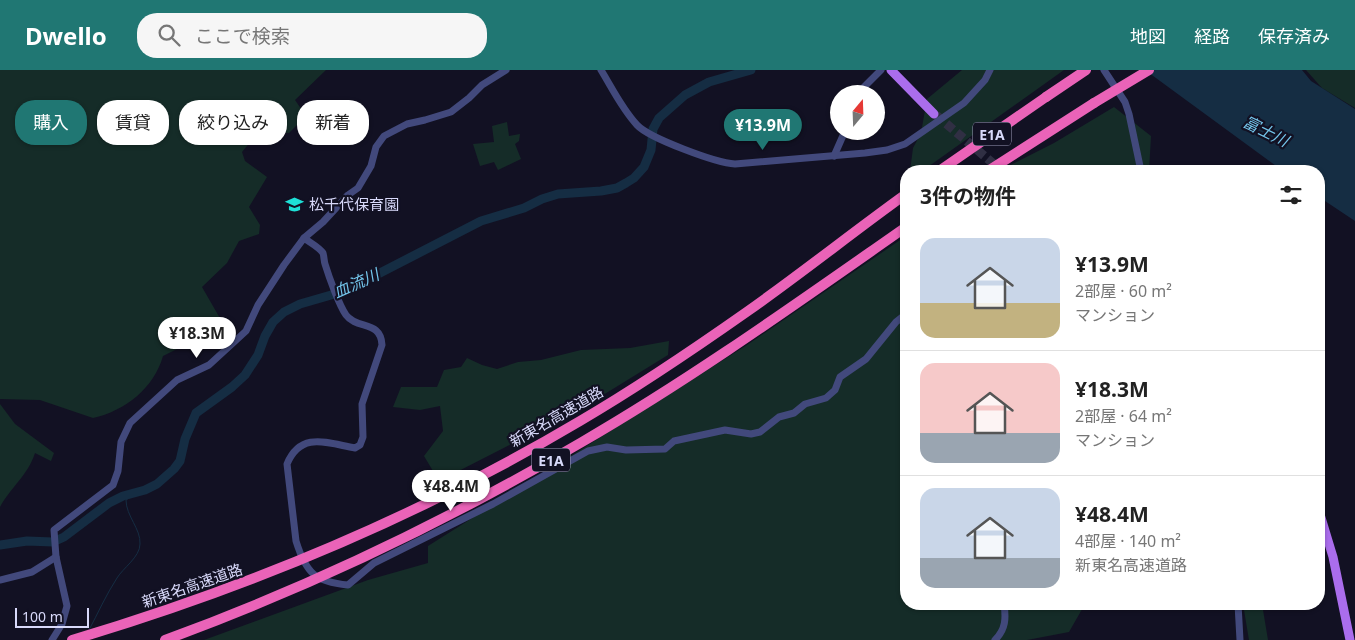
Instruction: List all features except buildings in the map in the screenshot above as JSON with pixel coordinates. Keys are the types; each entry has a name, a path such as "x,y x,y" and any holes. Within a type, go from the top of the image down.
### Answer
{"highway":[{"name":"E1A","path":"948,165 1086,70"},
{"name":"E1A","path":"997,165 1149,70"},
{"name":"新東名高速道路","path":"72,640 132,622 246,582 351,540 466,484 581,420 704,341 900,198"},
{"name":"E1A","path":"166,640 249,609 360,560 520,478 583,442 706,364 900,231"}],"main road":[{"path":"891,70 934,114"},
{"path":"1325,530 1333,557 1350,640"}],"street":[{"path":"52,640 62,624 67,606 56,557 54,530 113,485 118,471 121,442 130,423 177,380 209,365 246,331 258,306 304,238 330,215 348,195 358,188 371,166 376,147 384,136 407,124 451,112 482,85 506,70"},
{"path":"601,70 631,118 647,133 701,156 728,164 834,156 887,150 905,144 964,103 990,70"},
{"path":"866,85 881,70"},
{"path":"1104,70 1125,102 1130,114 1140,165"},
{"path":"834,156 841,140"},
{"path":"304,238 323,253 325,264 345,314 352,321 372,328 379,333 382,339 382,345 362,404 363,437 360,446 355,448 310,441 291,453 287,464 296,541 307,567 324,581 348,585 374,564 493,504 588,451 607,447 626,450 665,449 674,441 726,430 751,434 760,432 779,417 794,413 805,404 826,398 835,390 840,377 866,359 900,319"},
{"path":"0,580 32,572 56,557"},
{"path":"995,640 1000,635 1007,620 1005,610"},
{"path":"1238,610 1240,640"}],"green space":[{"path":"0,70 326,70 295,100 297,103 297,125 289,133 287,133 287,100 179,100 179,145 248,145 242,152 245,161 267,177 249,207 260,225 259,234 239,241 227,263 202,287 221,320 205,335 163,356 159,368 145,388 127,404 105,415 93,418 40,400 0,399"},
{"path":"962,70 1064,70 932,164 911,165 913,148 921,133 927,99"},
{"path":"1306,70 1355,70 1355,108 1322,88"},
{"path":"1114,107 1151,136 1149,165 1011,165 1054,143"},
{"path":"507,122 509,136 520,134 519,141 515,144 521,159 498,170 494,162 480,166 473,144 494,142 492,126"},
{"path":"900,240 900,610 1082,610 1069,632 1027,640 204,640 368,580 428,563 428,546 747,345"},
{"path":"669,341 668,355 582,408 439,481 424,456 443,431 440,406 420,410 393,407 401,387 437,387 444,370 461,367 467,358 497,369 518,362 541,360 581,350 630,348"},
{"path":"0,404 15,424 54,453 51,461 35,453 28,468 0,507"},
{"path":"1244,610 1263,610 1268,640 1249,640"}],"water":[{"name":"富士川","path":"1145,70 1302,70 1311,81 1355,109 1355,221 1325,201 1325,165 1275,165"}],"waterway":[{"name":"血流川","path":"0,545 27,541 53,542 64,537 109,503 157,484 180,461 185,439 196,413 232,387 245,375 258,355 273,322 284,312 300,304 345,291 481,221 524,208 558,194 617,188 634,178 644,167 651,150 653,129 659,118 685,95 709,82 751,70"},
{"path":"89,630 113,584 139,549 140,538 128,512 126,500 135,494"}],"tunnel":[{"path":"936,115 995,165"}],"place":[{"name":"松千代保育園","path":"295,204"}]}
